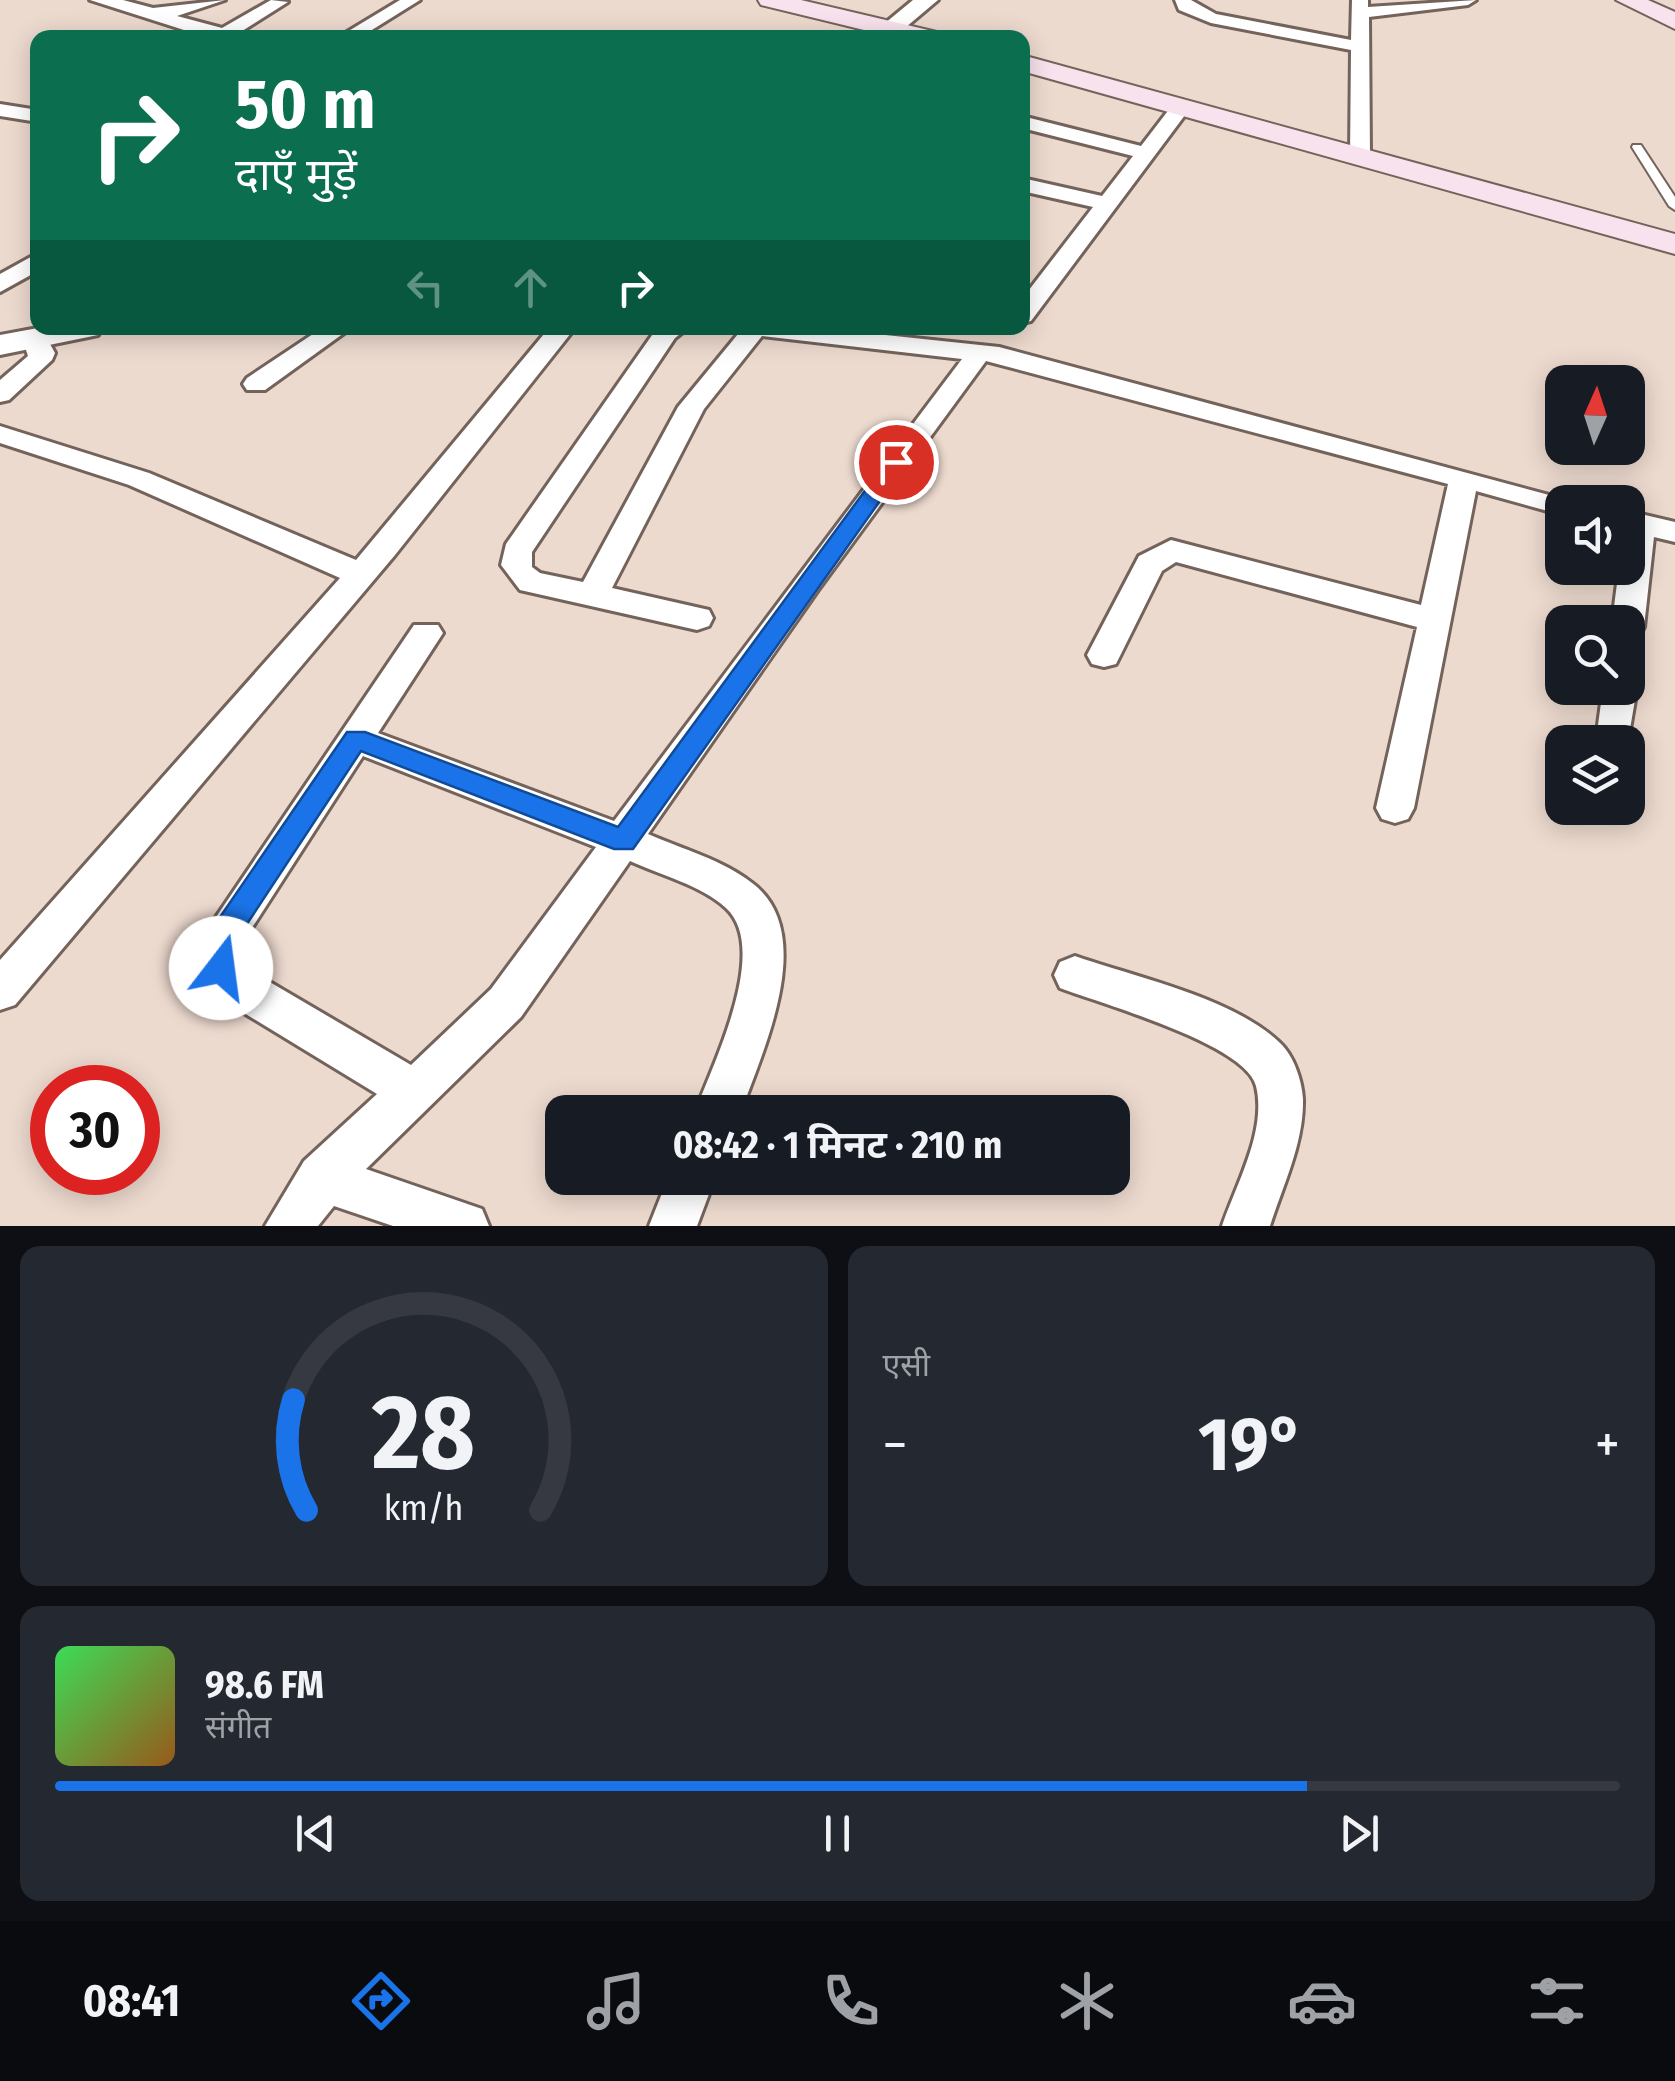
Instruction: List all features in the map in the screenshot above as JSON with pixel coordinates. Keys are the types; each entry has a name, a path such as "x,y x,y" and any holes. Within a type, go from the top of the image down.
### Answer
{"main road":[{"path":"770,0 879,30"},
{"path":"1628,0 1675,21"},
{"path":"1030,65 1675,244"}],"street":[{"path":"98,0 193,30"},
{"path":"144,13 184,11 217,0"},
{"path":"359,30 412,0"},
{"path":"889,30 927,0"},
{"path":"1183,0 1195,12 1211,18 1360,46"},
{"path":"1360,158 1360,7 1468,0"},
{"path":"229,30 280,2"},
{"path":"1030,305 1181,107"},
{"path":"0,110 30,115"},
{"path":"1030,124 1146,153"},
{"path":"1030,186 1107,204"},
{"path":"0,285 30,265"},
{"path":"11,342 48,335"},
{"path":"256,384 328,335"},
{"path":"0,991 360,575 556,335"},
{"path":"665,335 518,551 519,574 531,582 697,618"},
{"path":"592,595 692,407 750,335"},
{"path":"889,335 989,353 1545,500"},
{"path":"289,1226 321,1178 506,1004 807,582 989,353 1008,335"},
{"path":"0,394 42,353 11,342"},
{"path":"0,434 139,479 360,575"},
{"path":"1395,808 1464,478"},
{"path":"1645,525 1675,532"},
{"path":"1104,656 1150,564 1171,550 1434,620"},
{"path":"415,1092 236,985 221,968 228,929 426,632"},
{"path":"1616,725 1618,705"},
{"path":"356,738 624,841 723,884 743,898 756,919 764,954 759,998 724,1095"},
{"path":"1074,975 1202,1024 1247,1044 1266,1059 1277,1078 1280,1101 1246,1226"},
{"path":"321,1178 465,1226"},
{"path":"673,1226 685,1195"}],"lane":[{"path":"1637,147 1675,206"}],"route":[{"path":"221,968 228,929 356,738 624,841 896,462"}]}
